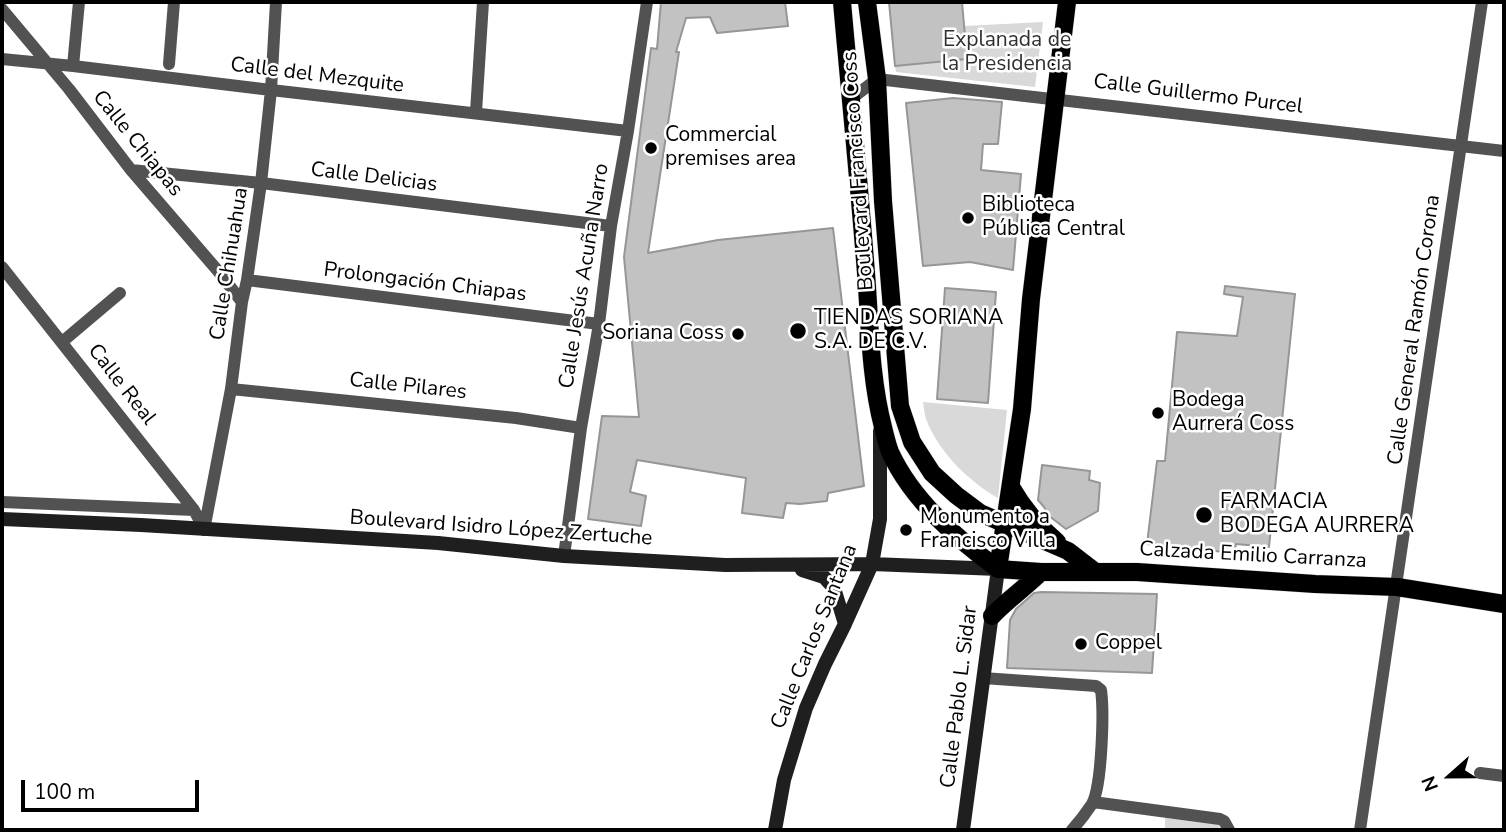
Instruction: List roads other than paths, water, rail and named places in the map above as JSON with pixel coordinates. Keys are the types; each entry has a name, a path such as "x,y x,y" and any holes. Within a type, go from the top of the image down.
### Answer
{"main road":[{"name":"Boulevard Francisco Coss","path":"842,2 874,379 889,451 909,486 934,514 998,569"},
{"name":"Boulevard Francisco Coss","path":"867,2 877,79 883,201 900,406 912,442 932,472 980,513 1068,551 1094,571"},
{"path":"998,569 1022,410 1030,307 1067,2"},
{"path":"855,142 869,198 876,202 883,201"},
{"path":"861,208 870,220 894,317"},
{"name":"Calle Carlos Santana","path":"775,830 784,780 806,708 872,565 880,519 880,416"},
{"path":"1011,487 1020,503 1047,534 1068,551"},
{"name":"Boulevard Isidro López Zertuche","path":"8,519 438,543 564,556 726,565 872,565 998,569"},
{"path":"791,566 824,577 829,582 834,588 845,624"},
{"name":"Calzada Emilio Carranza","path":"998,569 1137,572 1397,587 1504,604"},
{"name":"Calle Pablo L. Sidar","path":"963,830 998,569"},
{"path":"992,616 1041,572"}],"street":[{"path":"74,66 79,2"},
{"path":"169,64 174,2"},
{"name":"Calle Chihuahua","path":"204,530 231,389 261,183 271,90 276,2"},
{"path":"476,112 483,2"},
{"name":"Calle Jesús Acuña Narro","path":"564,556 611,226 648,2"},
{"name":"Calle General Ramón Corona","path":"1360,830 1482,2"},
{"name":"Calle Chiapas","path":"2,9 69,89 131,170 242,302"},
{"name":"Calle del Mezquite","path":"2,59 628,131"},
{"path":"851,99 877,79"},
{"name":"Calle Guillermo Purcel","path":"877,79 1504,151"},
{"name":"Calle Delicias","path":"131,170 261,183 611,226"},
{"name":"Calle Real","path":"2,267 194,510 204,530"},
{"name":"Prolongación Chiapas","path":"247,280 598,324"},
{"path":"62,342 120,293"},
{"name":"Calle Pilares","path":"231,389 516,418 581,428"},
{"path":"2,502 194,510"},
{"path":"2,508 8,519"},
{"path":"983,678 1100,688 1099,778 1093,802 1072,830"},
{"path":"1480,773 1504,776"},
{"path":"1093,802 1220,819 1227,826"}],"place":[{"name":"Commercial premises area","path":"651,148"},
{"name":"Biblioteca Pública Central","path":"968,218"},
{"name":"TIENDAS SORIANA S.A. DE C.V.","path":"798,331"},
{"name":"Soriana Coss","path":"738,334"},
{"name":"Bodega Aurrerá Coss","path":"1158,413"},
{"name":"FARMACIA BODEGA AURRERA","path":"1204,515"},
{"name":"Monumento a Francisco Villa","path":"906,530"},
{"name":"Coppel","path":"1081,644"}],"park label":[{"name":"Explanada de la Presidencia","path":"1007,53"}]}
